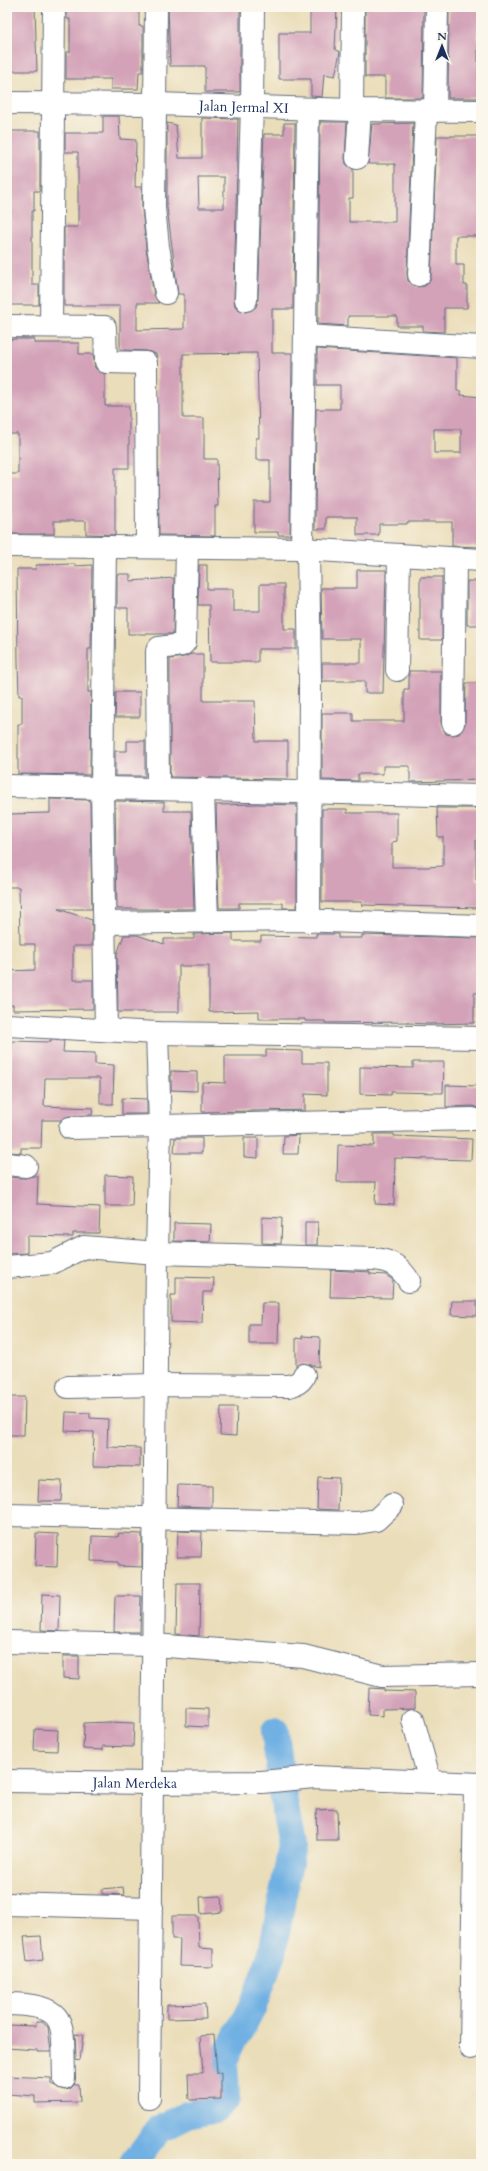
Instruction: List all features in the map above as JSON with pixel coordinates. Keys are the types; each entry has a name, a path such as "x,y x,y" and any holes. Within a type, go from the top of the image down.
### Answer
{"street":[{"path":"51,326 54,7"},
{"path":"156,7 154,208 158,246 166,293"},
{"path":"246,300 252,106 253,7"},
{"path":"353,7 357,158"},
{"path":"419,275 437,7"},
{"name":"Jalan Jermal XI","path":"7,103 155,104 308,109 481,111"},
{"path":"308,109 305,550 310,680 308,791 309,921"},
{"path":"7,326 105,327 106,362 146,363 147,547"},
{"path":"306,336 481,347"},
{"path":"7,564 7,546 305,550 481,560"},
{"path":"105,547 102,788 106,1030"},
{"path":"158,789 157,651 159,648 182,645 185,642 187,548"},
{"path":"398,670 399,556"},
{"path":"453,723 455,559"},
{"path":"7,786 308,791 481,796"},
{"path":"203,790 206,922"},
{"path":"105,923 309,921 481,926"},
{"path":"7,1025 157,1033 481,1038"},
{"path":"149,2098 152,1908 151,1783 157,1253 160,1126 157,1033"},
{"path":"70,1128 473,1119"},
{"path":"7,1267 52,1263 84,1247 157,1253 388,1260 401,1269 409,1282"},
{"path":"68,1387 156,1385 288,1386 302,1380 304,1375"},
{"path":"7,1515 367,1522 376,1520 392,1505"},
{"path":"7,1642 153,1645 303,1656 382,1676 481,1674"},
{"path":"413,1720 430,1781"},
{"name":"Jalan Merdeka","path":"7,1781 151,1783 262,1782 314,1777 478,1784"},
{"path":"470,2048 478,1784"},
{"path":"7,1904 152,1908"},
{"path":"13,2004 44,2008 52,2012 60,2021 64,2078"}],"building":[{"path":"7,7 35,7 37,71 8,71"},
{"path":"67,7 139,7 139,26 143,26 143,72 139,72 138,89 111,89 111,79 66,79 66,52 70,52 70,19 67,19"},
{"path":"168,7 240,7 240,92 205,92 205,66 170,66"},
{"path":"310,7 337,7 335,49 340,52 335,76 324,74 322,97 311,96 311,79 279,79 279,33 310,33"},
{"path":"365,7 424,7 423,98 385,98 385,77 365,77"},
{"path":"449,7 480,7 480,25 478,25 478,98 448,98"},
{"path":"103,116 119,116 120,139 136,140 135,187 142,187 142,209 146,248 154,295 159,303 137,303 137,330 184,329 184,294 178,294 167,207 167,123 176,125 179,158 202,158 202,118 238,119 234,300 235,306 239,310 246,312 256,307 258,300 264,134 284,134 284,123 295,123 293,309 272,309 272,353 292,353 290,535 278,535 278,532 254,532 254,502 270,502 270,460 256,460 256,438 259,438 257,353 183,354 183,418 204,418 204,459 217,459 218,506 215,506 215,536 159,535 156,354 147,351 120,350 120,306 64,306 64,227 78,227 78,152 65,152 65,133 103,133","holes":["198,177 224,177 224,208 199,208"]},
{"path":"320,122 347,122 345,158 346,164 353,169 353,198 349,198 349,222 395,222 395,164 368,164 372,124 413,123 407,274 408,281 418,287 425,286 430,281 431,276 437,136 481,136 481,236 456,236 456,265 464,265 464,285 467,285 467,308 444,308 444,332 423,331 423,326 397,326 397,316 348,316 348,326 318,324"},
{"path":"10,131 40,131 40,191 34,191 34,211 32,211 32,285 39,285 39,305 7,305"},
{"path":"34,339 34,343 79,343 79,354 93,354 95,368 105,374 105,406 129,406 129,468 115,468 115,535 86,534 86,521 54,521 54,534 11,534 10,474 18,474 18,434 7,434 7,340"},
{"path":"317,349 457,358 457,391 461,391 461,395 481,397 481,547 452,546 452,522 407,522 407,524 379,524 379,535 357,535 357,517 326,517 326,529 315,529 316,409 340,409 340,385 317,385","holes":["434,429 461,429 461,453 434,453"]},
{"path":"75,564 75,566 92,565 91,649 88,649 88,692 91,692 90,775 18,774 18,724 22,724 22,696 19,696 17,569 36,569 36,565"},
{"path":"199,565 207,565 207,589 233,589 233,611 260,611 260,584 284,584 284,629 296,629 296,649 258,649 258,662 210,662 209,605 198,605"},
{"path":"357,570 386,570 383,693 365,693 365,681 322,681 322,663 361,663 361,639 322,639 321,588 357,588"},
{"path":"117,574 130,574 130,581 174,578 173,634 128,634 128,608 117,608"},
{"path":"420,577 442,577 442,640 420,640"},
{"path":"467,581 481,581 481,625 467,625"},
{"path":"191,654 203,654 203,701 255,701 256,741 288,741 288,779 170,777 170,659 184,657"},
{"path":"409,671 441,671 441,723 446,734 452,735 459,734 465,724 466,683 481,683 481,780 410,782 410,766 383,766 383,774 358,774 358,781 322,780 322,713 353,713 353,721 404,721 404,689 409,689"},
{"path":"116,692 140,692 140,717 115,717"},
{"path":"127,741 145,741 145,776 115,776 115,751 127,751"},
{"path":"50,799 90,800 92,909 58,909 92,920 92,946 73,946 73,980 93,980 93,1009 13,1010 13,1005 7,1005 7,971 35,970 35,944 20,944 19,887 7,887 7,814 50,813"},
{"path":"115,801 164,802 164,811 191,811 194,909 117,909"},
{"path":"216,805 297,805 297,908 283,908 283,903 239,903 239,908 219,908"},
{"path":"437,808 481,808 481,840 476,840 476,880 480,880 480,908 362,905 362,902 322,902 322,809 347,809 347,813 397,813 397,841 392,842 392,867 427,867 443,866 443,837 438,837"},
{"path":"233,933 233,941 261,941 261,936 316,937 316,934 338,934 338,938 362,938 362,935 481,938 481,993 474,993 474,1023 325,1023 325,1021 305,1021 305,1019 259,1019 259,1011 209,1012 209,966 179,966 179,1012 118,1012 117,954 124,935 137,935 164,944 164,939 194,939 194,934"},
{"path":"50,1040 64,1041 63,1052 95,1053 95,1064 114,1065 113,1104 100,1104 100,1078 45,1078 44,1106 93,1108 92,1115 69,1116 61,1120 42,1120 41,1148 21,1148 21,1153 9,1152 10,1110 7,1110 7,1071 11,1071 12,1041 50,1042"},
{"path":"266,1050 302,1051 302,1063 327,1063 327,1095 305,1094 305,1110 202,1112 202,1082 225,1083 225,1056 266,1056"},
{"path":"413,1062 444,1062 443,1093 391,1092 391,1095 360,1094 360,1067 413,1068"},
{"path":"171,1071 197,1072 197,1091 171,1090"},
{"path":"446,1085 481,1086 481,1110 473,1106 446,1107"},
{"path":"122,1098 147,1099 147,1114 122,1114"},
{"path":"374,1134 472,1139 471,1160 395,1158 394,1205 375,1204 376,1182 337,1182 338,1145 374,1146"},
{"path":"299,1135 298,1154 283,1154 284,1136"},
{"path":"175,1138 202,1138 202,1153 174,1153"},
{"path":"244,1138 258,1138 258,1158 244,1157"},
{"path":"105,1175 133,1176 132,1206 105,1206"},
{"path":"38,1176 37,1204 100,1207 99,1233 73,1233 73,1237 27,1236 27,1253 7,1254 7,1177 25,1178"},
{"path":"262,1217 282,1218 281,1244 262,1243"},
{"path":"305,1222 318,1222 317,1245 305,1245"},
{"path":"174,1223 211,1224 210,1242 174,1241"},
{"path":"331,1270 370,1272 370,1274 386,1275 393,1280 392,1298 330,1297"},
{"path":"176,1277 214,1278 213,1292 203,1292 202,1323 171,1322 171,1295 176,1295"},
{"path":"452,1301 477,1301 477,1316 451,1315"},
{"path":"262,1303 279,1303 278,1344 249,1344 249,1324 261,1324"},
{"path":"302,1336 320,1337 319,1367 303,1363 296,1366 296,1338 302,1339"},
{"path":"8,1397 25,1397 24,1435 7,1435"},
{"path":"221,1407 237,1407 236,1436 220,1435"},
{"path":"66,1412 90,1413 90,1418 108,1419 107,1447 140,1448 140,1467 93,1466 94,1432 65,1431"},
{"path":"318,1477 339,1478 338,1510 317,1509"},
{"path":"39,1480 62,1481 61,1501 38,1501"},
{"path":"178,1485 212,1486 212,1507 177,1506"},
{"path":"178,1531 202,1532 201,1557 177,1557"},
{"path":"36,1533 58,1534 57,1567 35,1566"},
{"path":"119,1533 142,1534 142,1567 118,1566 118,1562 91,1561 92,1536 118,1537"},
{"path":"177,1583 200,1583 199,1636 176,1634"},
{"path":"42,1594 60,1595 59,1631 41,1630"},
{"path":"115,1596 141,1596 140,1632 114,1632"},
{"path":"63,1656 79,1656 79,1679 63,1678"},
{"path":"369,1688 384,1689 384,1691 415,1692 415,1708 383,1709 383,1716 368,1715"},
{"path":"186,1708 208,1709 208,1727 186,1726"},
{"path":"84,1723 134,1723 133,1747 103,1746 103,1750 83,1749"},
{"path":"35,1729 58,1730 57,1751 34,1750"},
{"path":"337,1809 338,1840 317,1840 316,1810"},
{"path":"123,1887 124,1895 102,1894 102,1889"},
{"path":"221,1896 222,1912 201,1914 200,1897"},
{"path":"172,1916 198,1916 199,1948 213,1949 213,1967 179,1966 180,1939 172,1939"},
{"path":"41,1936 43,1960 27,1962 24,1937"},
{"path":"205,2004 206,2018 167,2019 167,2005"},
{"path":"36,2022 42,2022 48,2027 51,2052 37,2052 37,2050 7,2048 7,2025 36,2026"},
{"path":"75,2034 83,2035 80,2060 76,2059"},
{"path":"214,2035 217,2073 221,2073 221,2099 189,2100 188,2073 203,2073 200,2036"},
{"path":"7,2076 51,2078 51,2084 64,2090 70,2089 75,2084 79,2084 80,2102 35,2103 35,2096 7,2094"}],"waterway":[{"path":"133,2164 159,2129 187,2115 216,2109 226,2099 224,2059 253,2006 272,1953 292,1846 283,1797 275,1731"}]}
